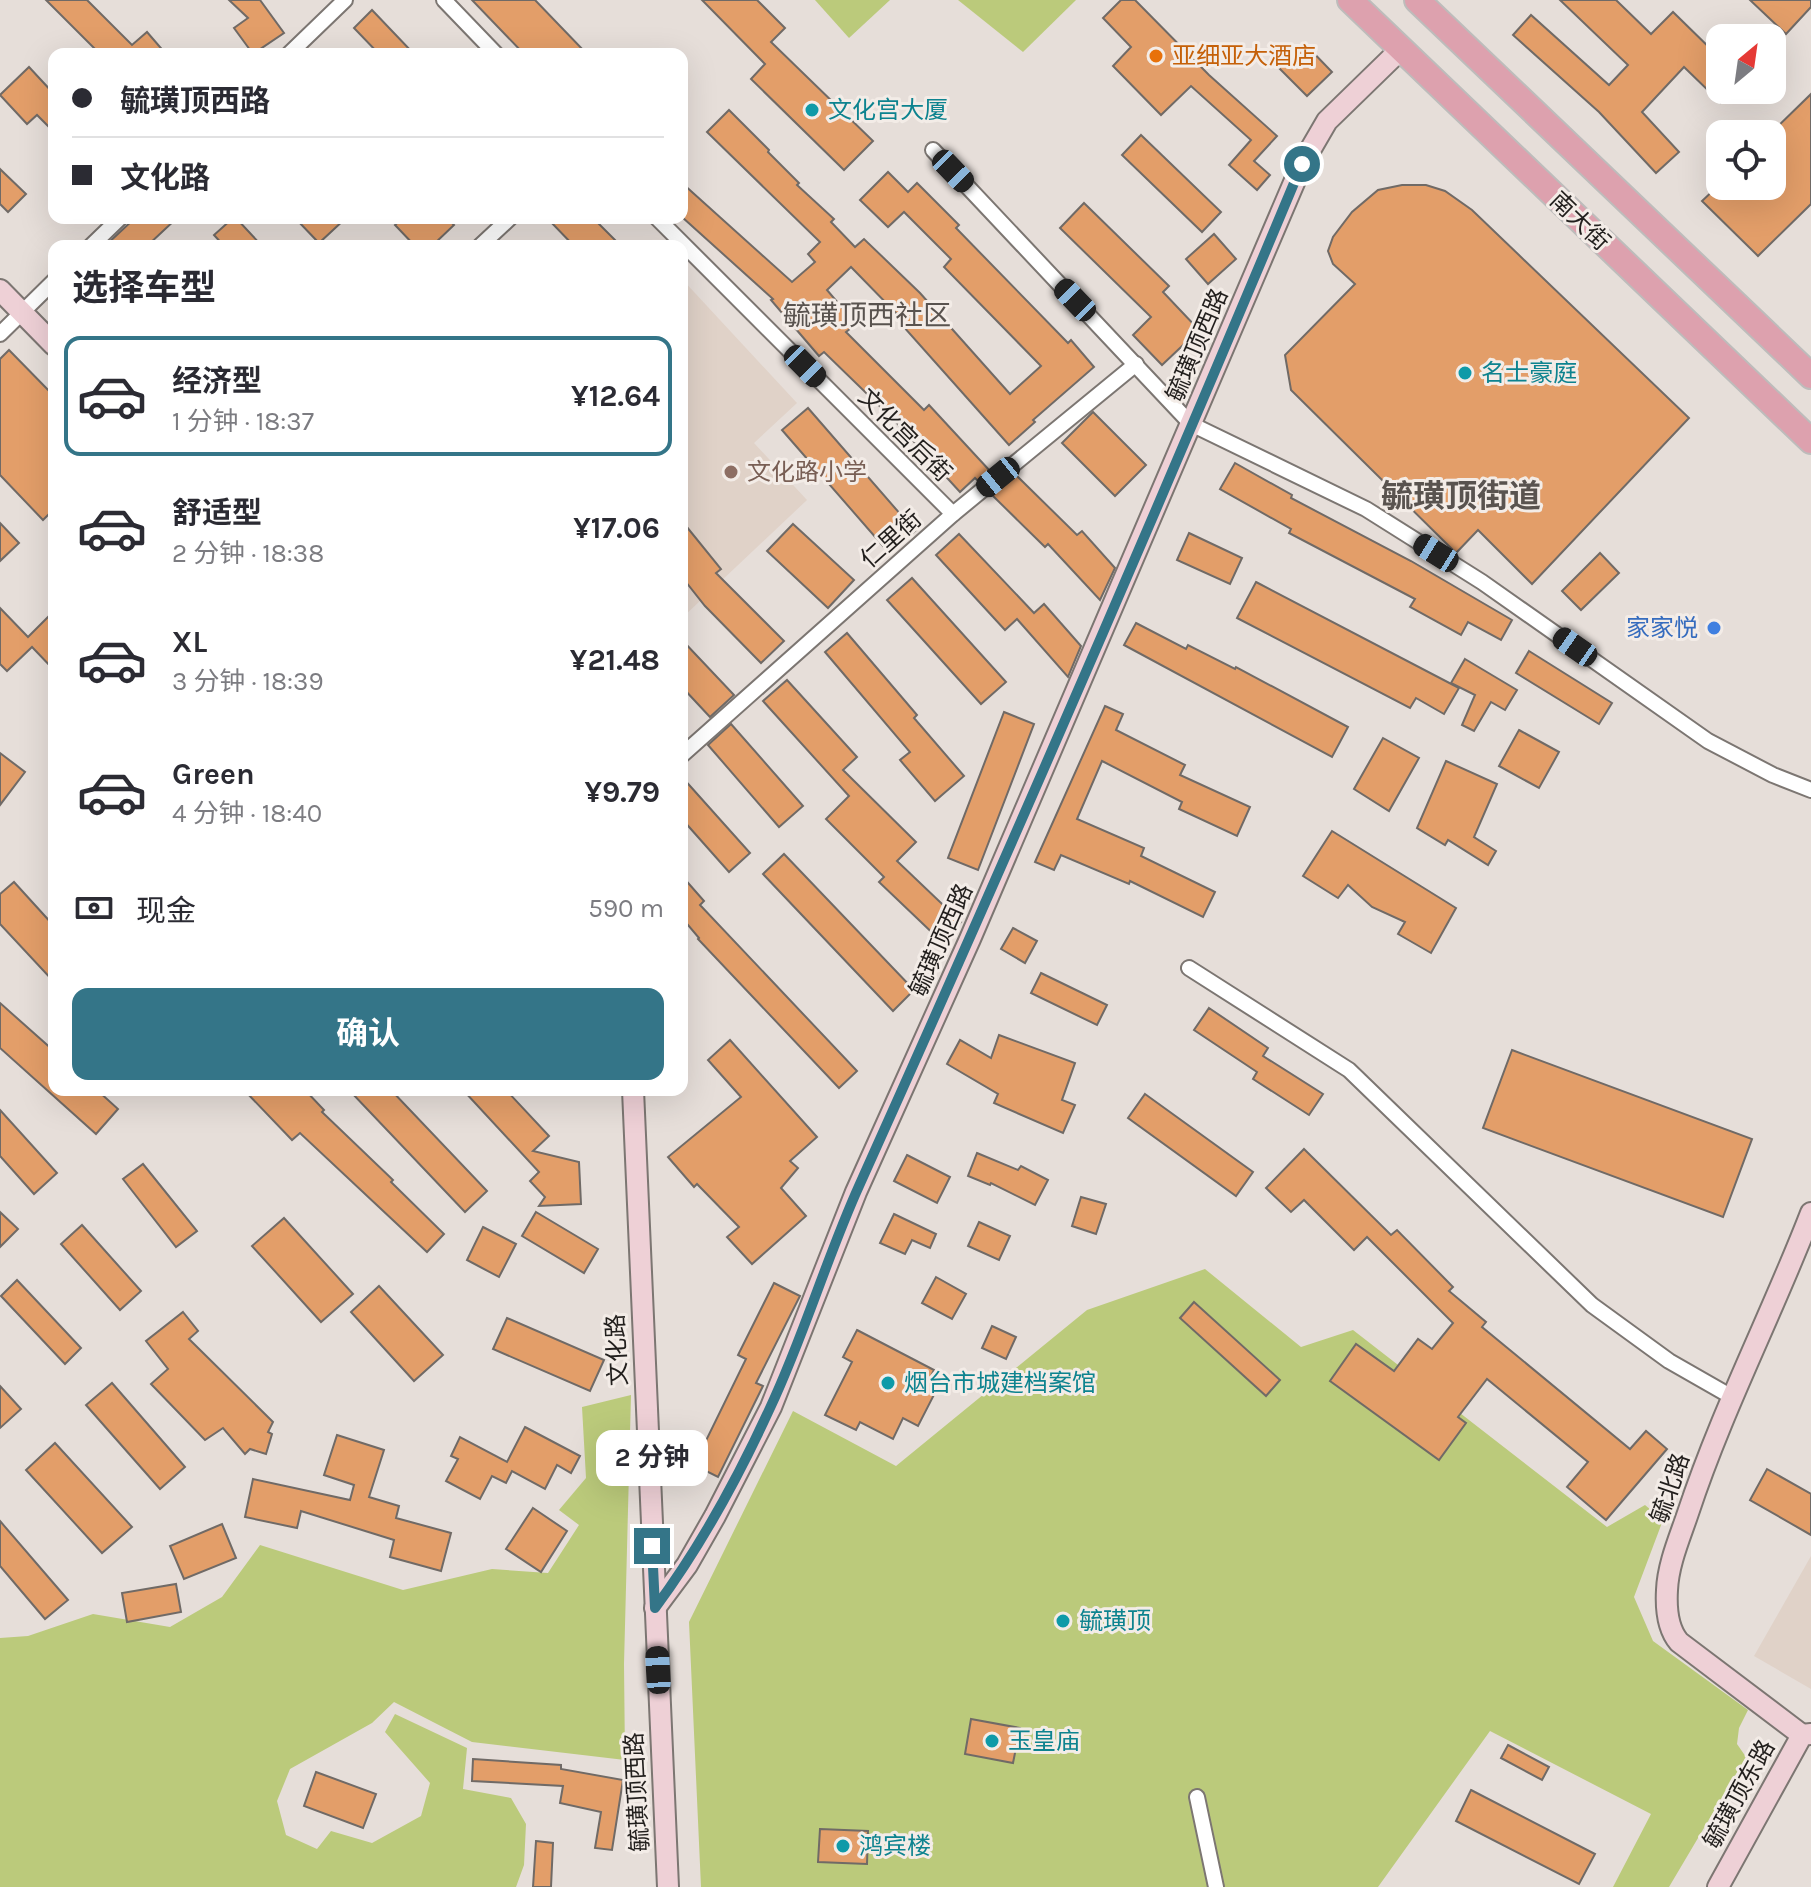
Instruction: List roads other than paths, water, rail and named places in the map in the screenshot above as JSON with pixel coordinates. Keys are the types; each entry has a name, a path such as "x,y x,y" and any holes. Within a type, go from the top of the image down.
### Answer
{"main road":[{"name":"南大街","path":"1350,0 1811,441"},
{"name":"南大街","path":"1417,0 1805,368"}],"street":[{"path":"295,48 345,0"},
{"path":"444,0 490,48"},
{"name":"毓璜顶西路","path":"668,1887 655,1608 687,1565 771,1407 856,1192 965,953 1302,164 1327,121 1401,49"},
{"path":"933,150 1191,424 1366,509 1482,582 1708,741 1773,775 1811,790"},
{"path":"97,240 114,224"},
{"path":"486,240 504,224"},
{"name":"文化宫后街","path":"663,224 679,240"},
{"name":"文化宫后街","path":"688,249 953,514"},
{"path":"0,334 48,287"},
{"path":"0,290 48,339"},
{"name":"仁里街","path":"688,750 953,514 1136,364"},
{"path":"1189,968 1349,1070 1592,1305 1669,1361 1732,1397"},
{"name":"文化路","path":"633,1096 655,1608"},
{"name":"毓北路","path":"1806,1734 1679,1642 1669,1623 1667,1587 1698,1485 1732,1397 1779,1297 1811,1213"},
{"name":"毓璜顶东路","path":"1718,1887 1806,1734"},
{"path":"1197,1797 1216,1887"}],"place":[{"name":"亚细亚大酒店","path":"1156,56"},
{"name":"文化宫大厦","path":"812,110"},
{"name":"名士豪庭","path":"1465,373"},
{"name":"文化路小学","path":"731,472"},
{"name":"家家悦","path":"1714,628"},
{"name":"烟台市城建档案馆","path":"888,1383"},
{"name":"毓璜顶","path":"1063,1621"},
{"name":"玉皇庙","path":"992,1741"},
{"name":"鸿宾楼","path":"843,1846"}],"district":[{"name":"毓璜顶西社区","path":"867,315"},
{"name":"毓璜顶街道","path":"1461,496"}]}
